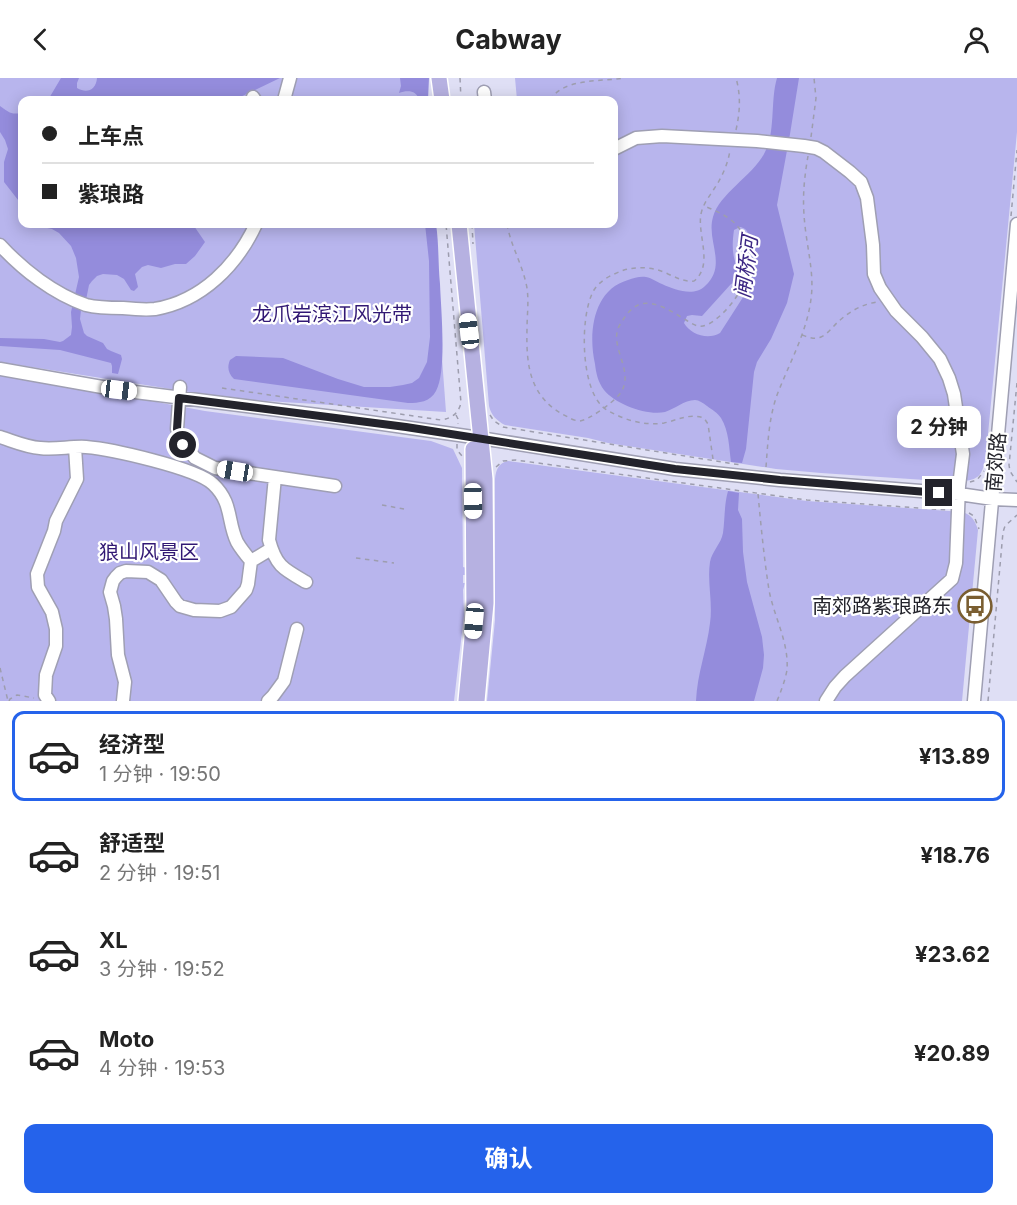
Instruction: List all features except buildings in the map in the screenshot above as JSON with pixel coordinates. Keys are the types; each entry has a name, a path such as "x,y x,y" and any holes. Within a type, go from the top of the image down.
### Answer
{"main road":[{"path":"439,78 441,96"},
{"path":"444,78 446,96"},
{"path":"454,228 476,438 485,479 486,603 477,701"},
{"path":"459,228 476,438 474,617 466,701"}],"street":[{"path":"285,96 290,78"},
{"path":"618,147 642,136 662,136 757,141 805,146 824,152 861,182 870,216 874,274 880,288 896,311 934,350 949,378 954,394 963,454 956,563 952,579 845,676 826,701"},
{"name":"南郊路","path":"974,701 993,499 1014,220"},
{"path":"0,245 32,274 70,298 100,307 153,309 193,295 206,287 230,266 243,250 254,228"},
{"path":"0,369 119,390 179,392 675,469 826,484 959,489 993,499 1017,500"},
{"path":"179,392 177,429 183,445 195,458 215,468 335,486"},
{"path":"0,437 39,448 87,447 160,462 206,479 225,499 238,544 251,561 246,590 231,607 220,611 194,610 180,606 161,580 148,572 120,573 111,586 110,592 116,612 118,655 125,682 123,701"},
{"path":"48,700 45,695 46,675 56,646 56,629 52,612 38,587 37,574 56,521 77,479 75,447"},
{"path":"275,477 269,540 271,549 282,567 306,582"},
{"path":"251,561 271,549"},
{"path":"268,701 284,681 297,628"}],"path":[{"path":"460,78 461,96"},
{"path":"588,78 610,80 625,78"},
{"path":"713,460 708,424 704,418 689,416 664,423 644,423 603,408 598,403 591,384 583,336 585,317 594,290 608,277 632,268 647,268 659,270 687,282 697,279 702,272 704,262 700,224 704,206 722,175 728,158 740,103 736,78"},
{"path":"766,471 770,426 775,402 802,335 810,305 812,286 802,199 805,146 815,109 814,78"},
{"path":"552,96 562,85"},
{"path":"1014,220 1017,150"},
{"path":"508,228 510,242 521,265 527,289 527,349 536,390 546,404 560,414 582,421 619,395 626,379 616,332 632,309 642,303 656,305 699,326 704,326 716,320 739,293 743,284 745,267 745,243 740,230 731,220 704,206"},
{"path":"222,388 441,420 452,418 461,403 446,228"},
{"path":"802,335 820,338 859,307 887,300"},
{"path":"1017,383 1010,465 1010,471 1017,482"},
{"path":"488,412 494,421 503,426 744,465"},
{"path":"494,472 502,460 516,460 758,493 856,504 963,511 974,516 979,530"},
{"path":"959,489 977,480 986,468"},
{"path":"758,493 770,593 787,654 787,670 777,701"},
{"path":"382,505 404,509"},
{"path":"988,701 1003,532 1009,521 1017,515"},
{"path":"356,558 394,563"},
{"path":"0,668 8,701 17,695 48,700"}],"green space":[{"name":"龙爪岩滨江风光带","path":"0,78 418,78 420,96 18,96 18,228 432,228 446,412 234,399 0,362"},
{"path":"515,78 1017,78 1017,132 986,455 981,473 974,479 955,482 776,469 505,425 497,420 489,406 474,228 618,228 618,96 517,96"},
{"name":"狼山风景区","path":"0,373 205,411 431,441 453,449 462,468 463,567 467,568 466,575 463,575 464,615 454,701 0,701"},
{"path":"508,461 807,501 963,512 973,519 978,530 962,701 487,701 495,620 495,479 498,467"}],"shaded area":[{"path":"61,78 79,78 77,88 87,91 93,88 97,78 280,78 242,96 50,96"},
{"path":"400,78 429,78 428,96 417,96 405,91 399,93"},
{"path":"777,78 799,78 777,205 794,274 787,303 754,372 746,449 742,463 731,462 724,423 718,414 701,402 691,400 658,413 632,408 609,395 602,387 597,374 593,352 593,326 600,303 607,293 616,285 628,280 646,277 690,292 701,289 712,278 716,261 712,235 713,217 722,201 759,162 768,146","holes":["740,227 745,229 750,237 752,250 750,268 743,272 738,268 733,252 734,230","739,281 747,284 747,291 720,333 705,336 687,327 684,323 687,316 702,316 731,284"]},
{"path":"0,106 12,113 18,113 18,200 4,182 4,162 8,149 0,132"},
{"path":"47,228 195,228 205,242 186,264 161,268 148,265 142,267 135,274 138,287 134,291 124,279 117,275 97,276 89,285 80,319 84,333 103,343 107,349 121,355 118,374 112,373 111,363 60,350 0,346 0,338 44,339 60,342 71,335 71,312 79,277 76,258 71,246 52,229"},
{"path":"425,228 437,228 442,355 439,382 431,398 408,403 234,379 229,372 230,360 236,356 283,358 364,387 390,387 412,383 419,378 427,362 430,337 429,261"},
{"path":"728,491 739,493 738,510 742,519 747,582 762,637 763,668 754,701 696,701 710,623 710,562 723,533"}],"place":[{"name":"南郊路紫琅路东","path":"975,606"}],"route":[{"path":"183,445 177,429 179,398 406,427 675,469 939,493"}],"water label":[{"name":"闸桥河","path":"746,267"}]}
